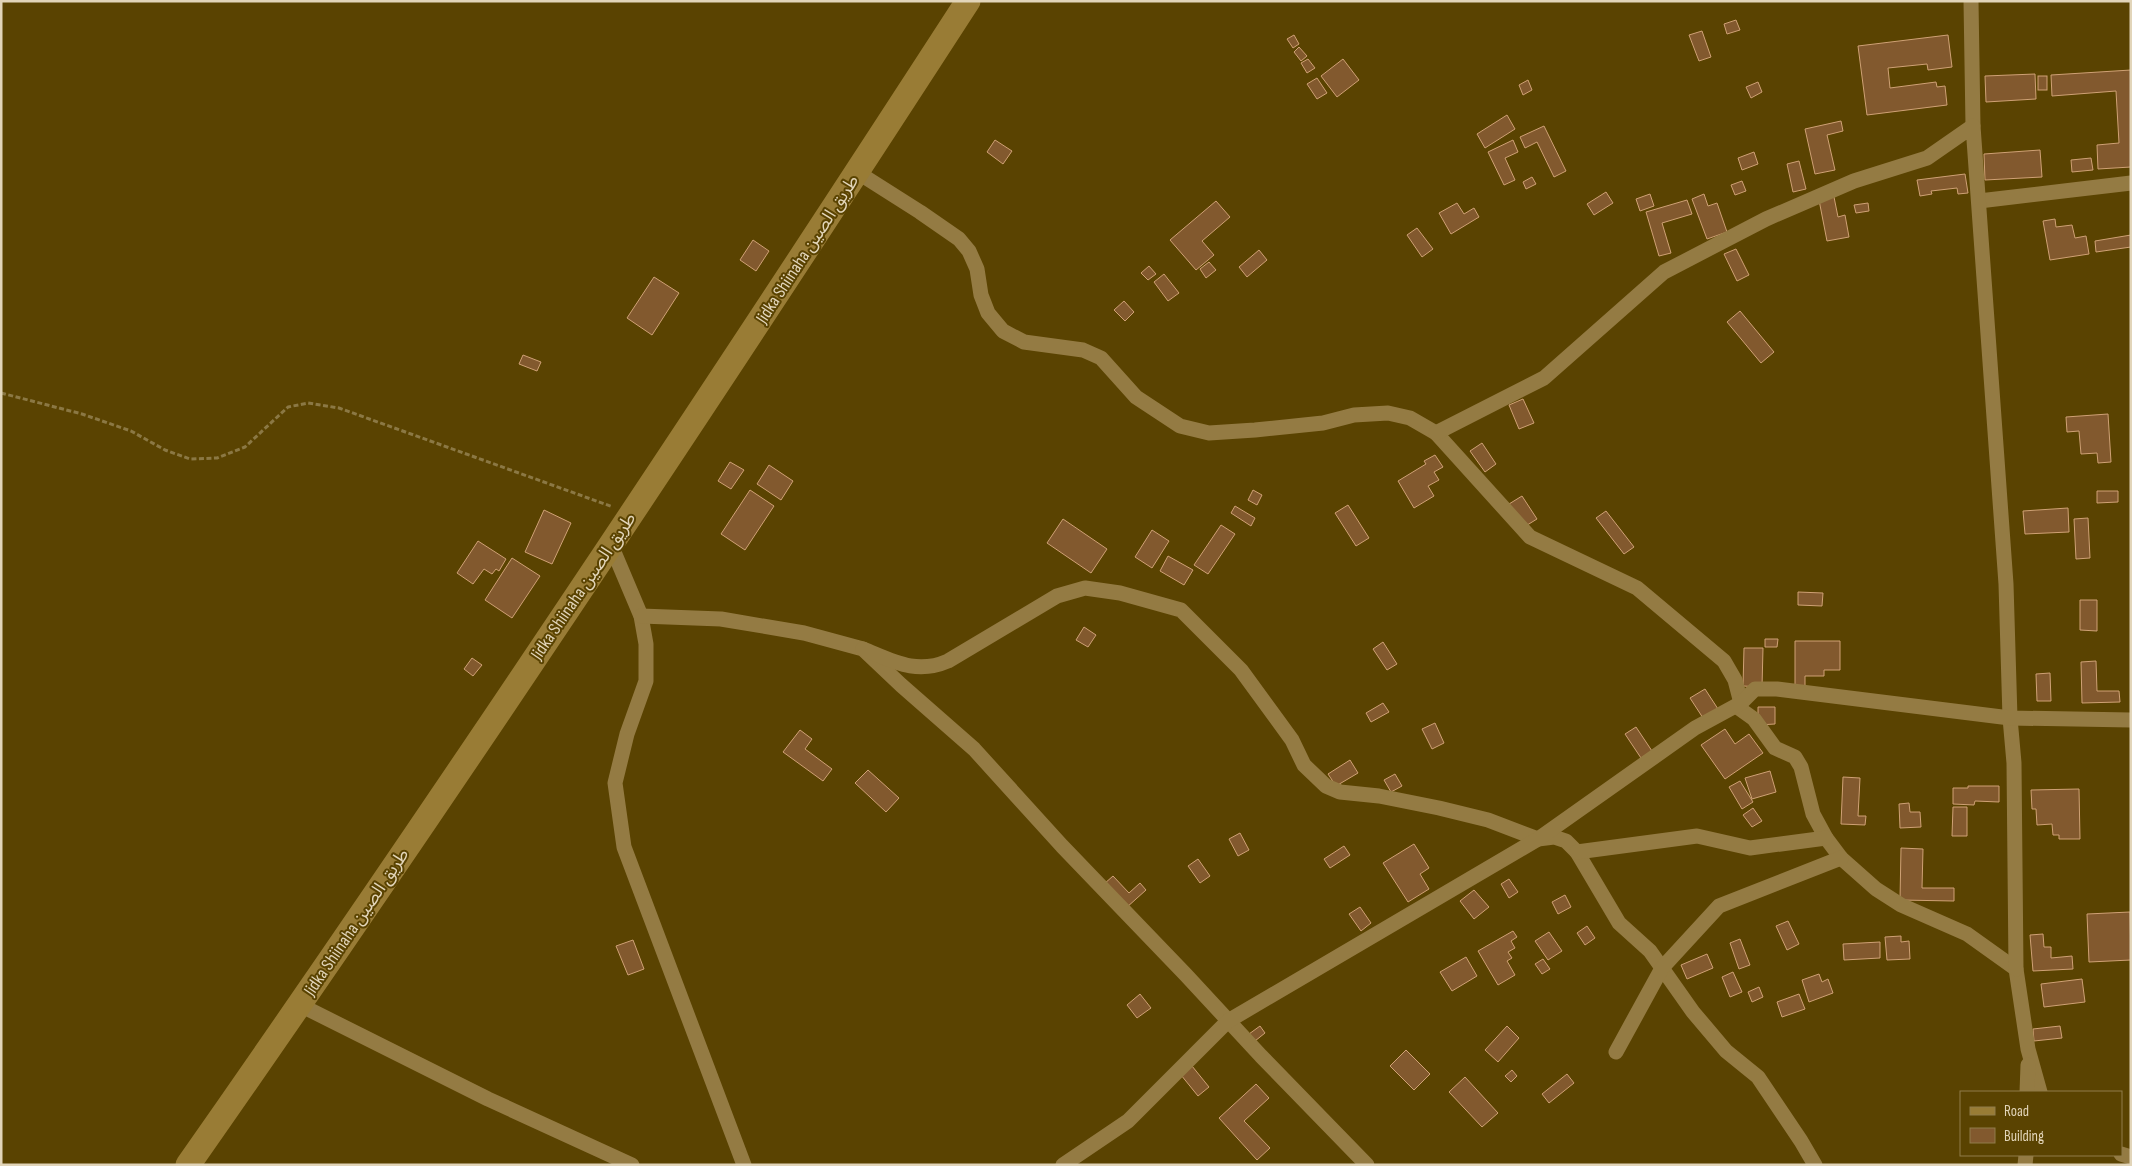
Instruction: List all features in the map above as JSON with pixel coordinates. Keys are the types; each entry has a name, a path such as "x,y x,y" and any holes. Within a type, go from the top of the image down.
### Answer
{"main road":[{"name":"Jidka Shiinaha طريق الصين","path":"188,1165 300,1005 632,514 968,1"}],"street":[{"path":"1972,1 1973,126 2006,584 2010,718 2014,763 2016,969 2028,1049 2040,1091"},
{"path":"1436,433 1544,378 1664,272 1766,219 1854,181 1927,158 1973,126"},
{"path":"857,172 959,239 969,251 977,269 981,295 988,313 1003,331 1024,342 1083,350 1101,358 1136,397 1180,426 1209,433 1323,422 1354,415 1388,413 1410,418 1436,433 1530,538 1637,588 1724,661 1735,680 1741,702 1740,709 1754,719 1775,748 1795,757 1801,767 1813,814 1826,838 1841,858 1876,889 1901,905 1967,934 2016,969"},
{"path":"1979,200 2131,183"},
{"path":"611,545 642,616 646,644 646,681 627,734 615,783 624,847 744,1165"},
{"path":"642,616 721,619 804,632 863,649 900,664 919,668 935,667 948,661 1057,596 1085,588 1120,593 1181,610 1241,670 1292,740 1304,765 1326,786 1340,792 1379,796 1488,820 1538,839 1554,837 1566,841 1577,852 1619,923 1643,943 1693,1012 1721,1044 1758,1077 1801,1140 1815,1165"},
{"path":"863,649 901,686 974,749 1062,846 1368,1165"},
{"path":"1063,1165 1128,1121 1228,1021 1538,839 1695,728 1741,702 1755,689 1777,689 2010,718 2131,720"},
{"path":"1577,852 1697,836 1750,848 1826,838"},
{"path":"1616,1052 1662,968 1719,906 1841,858"},
{"path":"300,1005 488,1099 632,1165"},
{"path":"2027,1091 2028,1049"}],"path":[{"path":"1,393 82,414 131,431 165,450 190,459 217,458 246,447 288,407 308,403 339,408 632,514"}],"building":[{"path":"1736,20 1740,30 1727,34 1724,24"},
{"path":"1702,31 1711,57 1699,61 1689,35"},
{"path":"1294,35 1299,44 1293,48 1287,39"},
{"path":"1948,35 1952,67 1928,70 1927,64 1888,68 1890,88 1936,82 1937,87 1945,86 1947,105 1867,115 1858,46"},
{"path":"1299,47 1307,56 1301,61 1294,52"},
{"path":"1308,59 1315,68 1307,73 1301,63"},
{"path":"1343,59 1359,80 1337,97 1321,76"},
{"path":"2131,70 2131,167 2098,169 2097,145 2119,143 2116,91 2052,96 2051,75"},
{"path":"2035,74 2036,99 1986,102 1985,76"},
{"path":"2038,76 2047,76 2047,90 2038,90"},
{"path":"1317,78 1327,93 1317,99 1307,84"},
{"path":"1528,80 1532,90 1523,95 1519,85"},
{"path":"1758,82 1762,92 1751,98 1746,87"},
{"path":"1507,115 1515,129 1485,148 1477,134"},
{"path":"1841,121 1843,131 1827,135 1835,170 1815,174 1805,129"},
{"path":"1544,126 1566,171 1554,177 1537,142 1525,148 1520,137"},
{"path":"995,140 1012,151 1003,164 987,152"},
{"path":"1513,140 1518,152 1505,158 1515,180 1504,185 1488,152"},
{"path":"2040,150 2042,177 1985,180 1984,154"},
{"path":"1754,152 1758,164 1742,170 1738,158"},
{"path":"2091,158 2093,170 2072,172 2071,160"},
{"path":"1799,161 1806,189 1793,192 1787,164"},
{"path":"1965,174 1968,193 1958,194 1957,188 1931,191 1932,194 1920,196 1917,180"},
{"path":"1532,177 1536,184 1526,189 1523,182"},
{"path":"1742,181 1746,191 1735,195 1731,185"},
{"path":"1606,192 1613,203 1594,215 1587,204"},
{"path":"1650,194 1654,206 1640,211 1636,199"},
{"path":"1704,194 1708,206 1717,203 1727,232 1707,239 1692,199"},
{"path":"1834,197 1838,217 1845,215 1849,237 1827,241 1819,200"},
{"path":"1687,200 1692,214 1662,223 1671,253 1659,256 1646,212"},
{"path":"1216,201 1230,217 1202,241 1214,255 1196,270 1170,240"},
{"path":"1457,203 1464,214 1474,208 1479,217 1451,234 1439,213"},
{"path":"1868,203 1869,211 1856,213 1854,205"},
{"path":"2055,219 2056,227 2072,225 2075,238 2086,236 2089,254 2050,260 2043,221"},
{"path":"1417,228 1433,249 1422,257 1407,235"},
{"path":"2131,235 2131,247 2096,252 2095,241"},
{"path":"753,240 769,251 756,271 740,260"},
{"path":"1736,249 1749,275 1737,281 1724,254"},
{"path":"1259,250 1267,260 1247,277 1239,267"},
{"path":"1209,262 1216,270 1206,278 1200,269"},
{"path":"1149,266 1156,274 1148,280 1141,273"},
{"path":"1164,274 1179,293 1168,301 1154,282"},
{"path":"654,277 679,293 652,335 627,318"},
{"path":"1124,301 1134,312 1125,321 1114,310"},
{"path":"1740,311 1774,352 1761,363 1727,322"},
{"path":"523,355 541,362 537,371 519,364"},
{"path":"1523,399 1534,423 1519,429 1509,405"},
{"path":"2108,414 2111,462 2098,463 2097,453 2081,454 2079,431 2067,432 2066,417"},
{"path":"1482,443 1496,464 1485,472 1470,451"},
{"path":"1435,455 1443,467 1434,472 1439,480 1428,486 1434,496 1414,508 1398,481 1426,464 1424,461"},
{"path":"730,462 744,470 731,489 718,481"},
{"path":"769,465 793,481 781,500 757,484"},
{"path":"750,490 774,506 745,550 721,534"},
{"path":"1253,490 1262,495 1257,505 1248,500"},
{"path":"2097,491 2118,491 2118,502 2097,503"},
{"path":"1522,496 1537,519 1524,527 1509,504"},
{"path":"1348,505 1369,538 1356,546 1335,513"},
{"path":"1235,506 1255,518 1251,526 1231,513"},
{"path":"2068,508 2069,532 2025,534 2023,511"},
{"path":"544,510 571,523 552,564 525,552"},
{"path":"1606,511 1634,547 1624,554 1596,518"},
{"path":"2088,518 2090,558 2076,559 2074,519"},
{"path":"1063,519 1107,549 1091,573 1047,543"},
{"path":"1221,525 1235,534 1208,574 1194,565"},
{"path":"1152,530 1169,541 1152,568 1135,557"},
{"path":"478,541 506,559 499,571 496,569 492,574 484,569 473,584 457,573"},
{"path":"1168,556 1193,570 1184,585 1160,571"},
{"path":"512,558 540,576 512,618 485,600"},
{"path":"1798,592 1823,593 1822,606 1798,605"},
{"path":"2080,600 2097,600 2097,631 2080,630"},
{"path":"1084,627 1096,635 1088,647 1076,640"},
{"path":"1765,639 1778,639 1777,647 1765,647"},
{"path":"1795,641 1840,641 1840,670 1824,670 1824,676 1805,676 1805,689 1795,689"},
{"path":"1383,642 1397,664 1387,670 1373,649"},
{"path":"1744,648 1763,648 1762,687 1743,686"},
{"path":"472,658 482,665 473,676 464,669"},
{"path":"2096,661 2097,691 2119,691 2120,702 2082,703 2081,662"},
{"path":"2050,673 2051,701 2037,701 2036,674"},
{"path":"1705,689 1718,709 1703,718 1690,698"},
{"path":"1383,703 1389,712 1371,722 1366,713"},
{"path":"1758,707 1775,707 1775,724 1758,725"},
{"path":"1435,723 1444,743 1432,749 1422,729"},
{"path":"1636,727 1652,751 1641,758 1625,734"},
{"path":"1725,729 1735,744 1749,734 1763,753 1725,779 1701,745"},
{"path":"800,730 812,739 805,749 832,769 823,781 783,752"},
{"path":"1350,760 1358,773 1336,786 1328,774"},
{"path":"868,770 899,798 886,812 855,783"},
{"path":"1770,771 1776,792 1752,799 1745,778"},
{"path":"1395,774 1402,786 1391,792 1384,780"},
{"path":"1843,777 1860,778 1858,816 1866,816 1865,825 1841,824"},
{"path":"1740,781 1753,802 1742,809 1729,787"},
{"path":"1968,786 1999,786 1999,802 1975,801 1974,805 1953,804 1953,788 1968,788"},
{"path":"2079,789 2080,839 2059,839 2059,835 2053,835 2052,824 2037,825 2036,809 2032,809 2031,790"},
{"path":"1909,803 1910,812 1920,812 1921,827 1900,828 1899,804"},
{"path":"1953,807 1967,807 1967,836 1952,836"},
{"path":"1753,808 1762,821 1752,827 1743,815"},
{"path":"1240,833 1249,850 1238,856 1229,839"},
{"path":"1414,844 1429,868 1420,874 1429,889 1408,902 1383,863"},
{"path":"1344,846 1350,855 1330,868 1324,859"},
{"path":"1901,848 1923,849 1922,888 1954,888 1954,901 1900,900"},
{"path":"1198,859 1210,876 1200,883 1188,866"},
{"path":"1113,876 1129,893 1140,883 1146,890 1126,908 1104,884"},
{"path":"1509,879 1518,892 1509,898 1501,884"},
{"path":"1474,890 1489,907 1474,919 1460,901"},
{"path":"1565,895 1571,907 1558,914 1552,902"},
{"path":"1360,907 1371,923 1361,931 1349,914"},
{"path":"2130,912 2131,960 2089,962 2087,914"},
{"path":"1788,921 1799,944 1787,950 1776,926"},
{"path":"1587,926 1595,938 1585,945 1577,933"},
{"path":"1513,931 1517,937 1511,941 1515,948 1508,952 1512,958 1507,961 1515,975 1498,985 1478,951"},
{"path":"1549,932 1562,951 1548,960 1535,941"},
{"path":"2043,934 2044,947 2051,947 2051,958 2072,956 2073,969 2033,971 2030,935"},
{"path":"1901,936 1901,942 1909,941 1910,959 1887,960 1885,937"},
{"path":"1740,939 1750,965 1739,969 1730,943"},
{"path":"633,940 644,969 628,975 616,946"},
{"path":"1880,942 1880,958 1844,960 1843,944"},
{"path":"1707,954 1713,968 1687,979 1681,965"},
{"path":"1466,957 1477,976 1452,991 1440,972"},
{"path":"1543,959 1550,969 1542,974 1535,964"},
{"path":"1733,972 1742,992 1730,997 1722,977"},
{"path":"1819,974 1822,982 1828,979 1833,993 1809,1002 1802,980"},
{"path":"2082,979 2085,1002 2044,1007 2041,984"},
{"path":"1759,987 1763,997 1752,1002 1748,992"},
{"path":"1140,994 1151,1008 1137,1018 1127,1005"},
{"path":"1799,994 1805,1009 1782,1017 1777,1002"},
{"path":"1260,1026 1265,1033 1255,1041 1249,1034"},
{"path":"1507,1026 1519,1038 1498,1062 1485,1050"},
{"path":"2060,1026 2062,1038 2034,1041 2033,1029"},
{"path":"1406,1050 1430,1074 1414,1090 1390,1066"},
{"path":"1192,1066 1209,1087 1198,1096 1181,1075"},
{"path":"1512,1070 1517,1076 1511,1082 1505,1076"},
{"path":"1567,1074 1574,1083 1549,1103 1542,1094"},
{"path":"1465,1077 1498,1113 1482,1127 1449,1092"},
{"path":"1256,1084 1269,1098 1244,1121 1270,1148 1257,1160 1219,1118"}]}
